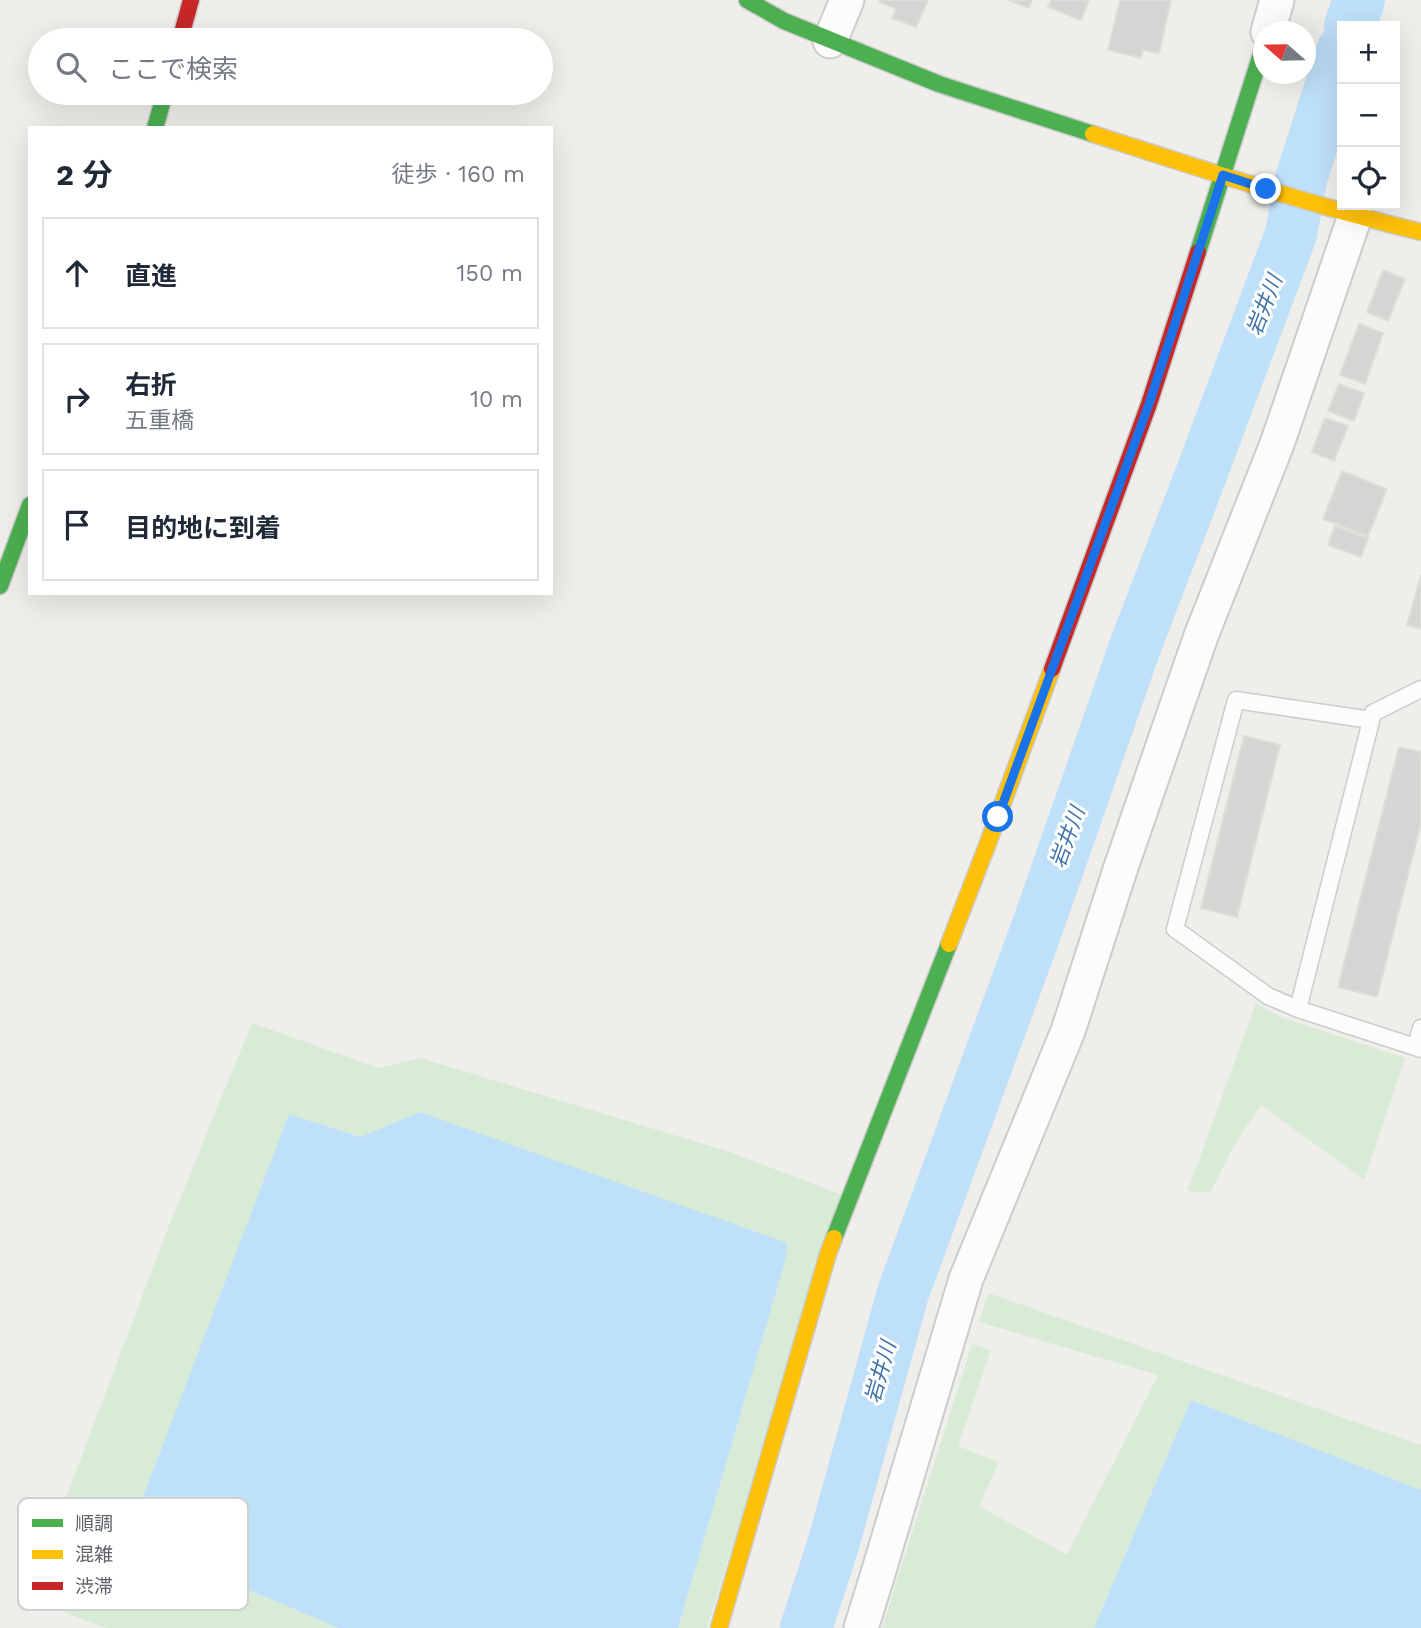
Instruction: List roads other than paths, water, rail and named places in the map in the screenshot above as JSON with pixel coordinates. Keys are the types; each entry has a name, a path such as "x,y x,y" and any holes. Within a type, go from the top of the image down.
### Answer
{"street":[{"path":"183,28 191,0"},
{"path":"747,0 784,21 939,85 1242,182 1348,214 1421,232"},
{"path":"830,41 847,0"},
{"path":"1271,21 1278,0"},
{"path":"719,1628 828,1254 989,843 1149,404 1253,80"},
{"path":"156,126 162,105"},
{"path":"861,1628 966,1279 1068,1031 1201,636 1277,444 1348,214"},
{"path":"0,586 28,510"}],"lane":[{"path":"1298,1009 1373,713 1421,689"},
{"path":"1371,720 1236,700 1173,934 1231,976 1298,1009 1419,1048 1421,1028"}],"water":[{"path":"420,1112 787,1243 786,1258 678,1628 339,1628 248,1590 248,1498 143,1498 289,1114 360,1137"},
{"path":"1191,1400 1421,1490 1421,1628 1094,1628"}],"waterway":[{"name":"岩井川","path":"1352,21 1359,0"},
{"name":"岩井川","path":"806,1628 833,1545 903,1293 1038,925 1136,644 1291,234 1301,179 1337,67"}]}
